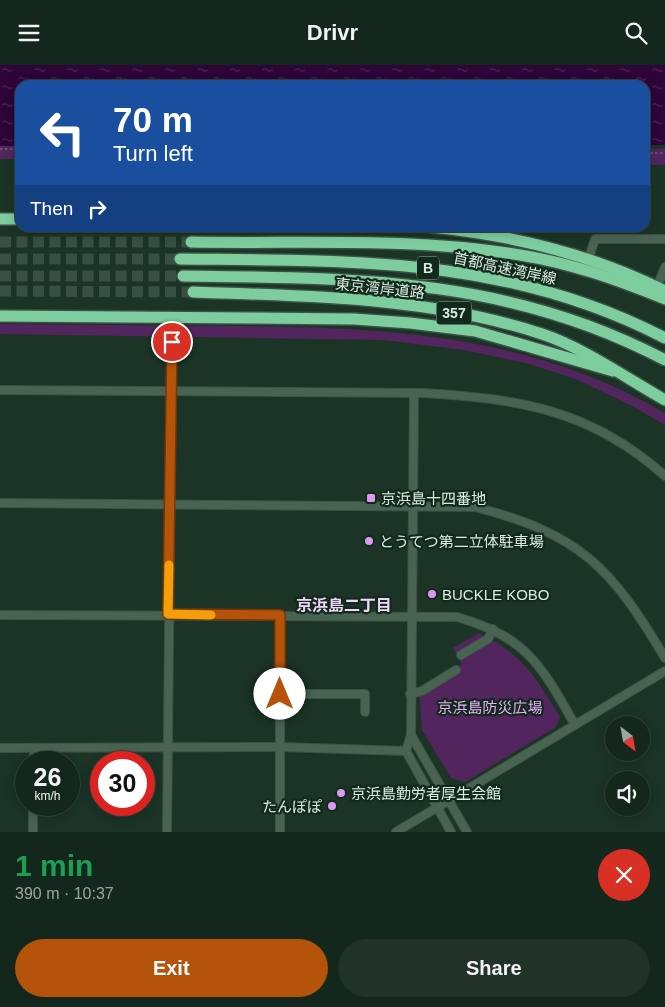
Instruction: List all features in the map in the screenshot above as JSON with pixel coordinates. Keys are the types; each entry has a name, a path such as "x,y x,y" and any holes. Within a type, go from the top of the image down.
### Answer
{"highway":[{"path":"0,219 15,219"},
{"path":"463,232 514,240 588,260 630,275 661,289"},
{"path":"191,243 396,243 521,255 609,277 665,299"},
{"name":"首都高速湾岸線","path":"180,259 364,262 489,276 582,302 665,338"},
{"name":"首都高速湾岸線","path":"183,276 286,277 433,286 532,306 575,319 665,360"},
{"name":"東京湾岸道路","path":"193,292 284,295 400,303 464,314 542,334 587,355 665,400"},
{"path":"0,316 287,318 410,323 475,331 613,371"}],"street":[{"path":"588,260 595,239 665,239"},
{"path":"661,289 665,267"},
{"path":"167,832 172,342"},
{"path":"0,390 414,393 488,397 528,404 586,423 630,448 665,476"},
{"path":"414,393 410,694 412,735 406,751 451,832"},
{"path":"0,503 476,507 517,518 562,538 595,562 628,600 665,658"},
{"path":"0,615 168,614 457,617 494,629 518,644 547,677 575,725"},
{"path":"280,615 280,832"},
{"path":"461,655 488,639 494,629"},
{"path":"410,694 422,691 456,670"},
{"path":"396,832 665,671"},
{"path":"280,694 365,695 365,712"},
{"path":"412,735 467,832"},
{"path":"0,747 280,747 406,751"},
{"path":"33,816 33,832"}],"path":[{"path":"0,149 15,149"},
{"path":"650,153 665,153"}],"green space":[{"path":"0,146 15,146 15,159 0,159"},
{"path":"650,149 665,149 665,165 650,165"},
{"path":"0,324 281,327 395,333 450,339 505,350 559,365 612,386 665,413 665,425 634,407 576,379 526,363 464,350 383,340 0,334"},
{"name":"京浜島防災広場","path":"479,633 507,650 527,668 560,717 556,727 465,782 451,778 422,730 419,689 462,664 453,648"}],"water":[{"path":"0,65 665,65 665,145 650,145 650,80 15,80 15,146 0,146"}],"tunnel":[{"path":"0,242 191,242"},
{"path":"0,259 180,259"},
{"path":"0,276 183,276"},
{"path":"0,291 193,292"}],"slow traffic":[{"path":"169,565 168,614 211,615"}],"place":[{"name":"京浜島十四番地","path":"371,498"},
{"name":"とうてつ第二立体駐車場","path":"369,541"},
{"name":"BUCKLE KOBO","path":"432,594"},
{"name":"京浜島勤労者厚生会館","path":"341,793"},
{"name":"たんぽぽ","path":"332,806"}],"district":[{"name":"京浜島二丁目","path":"344,605"}],"route":[{"path":"172,342 168,614 280,615 280,694"}]}
